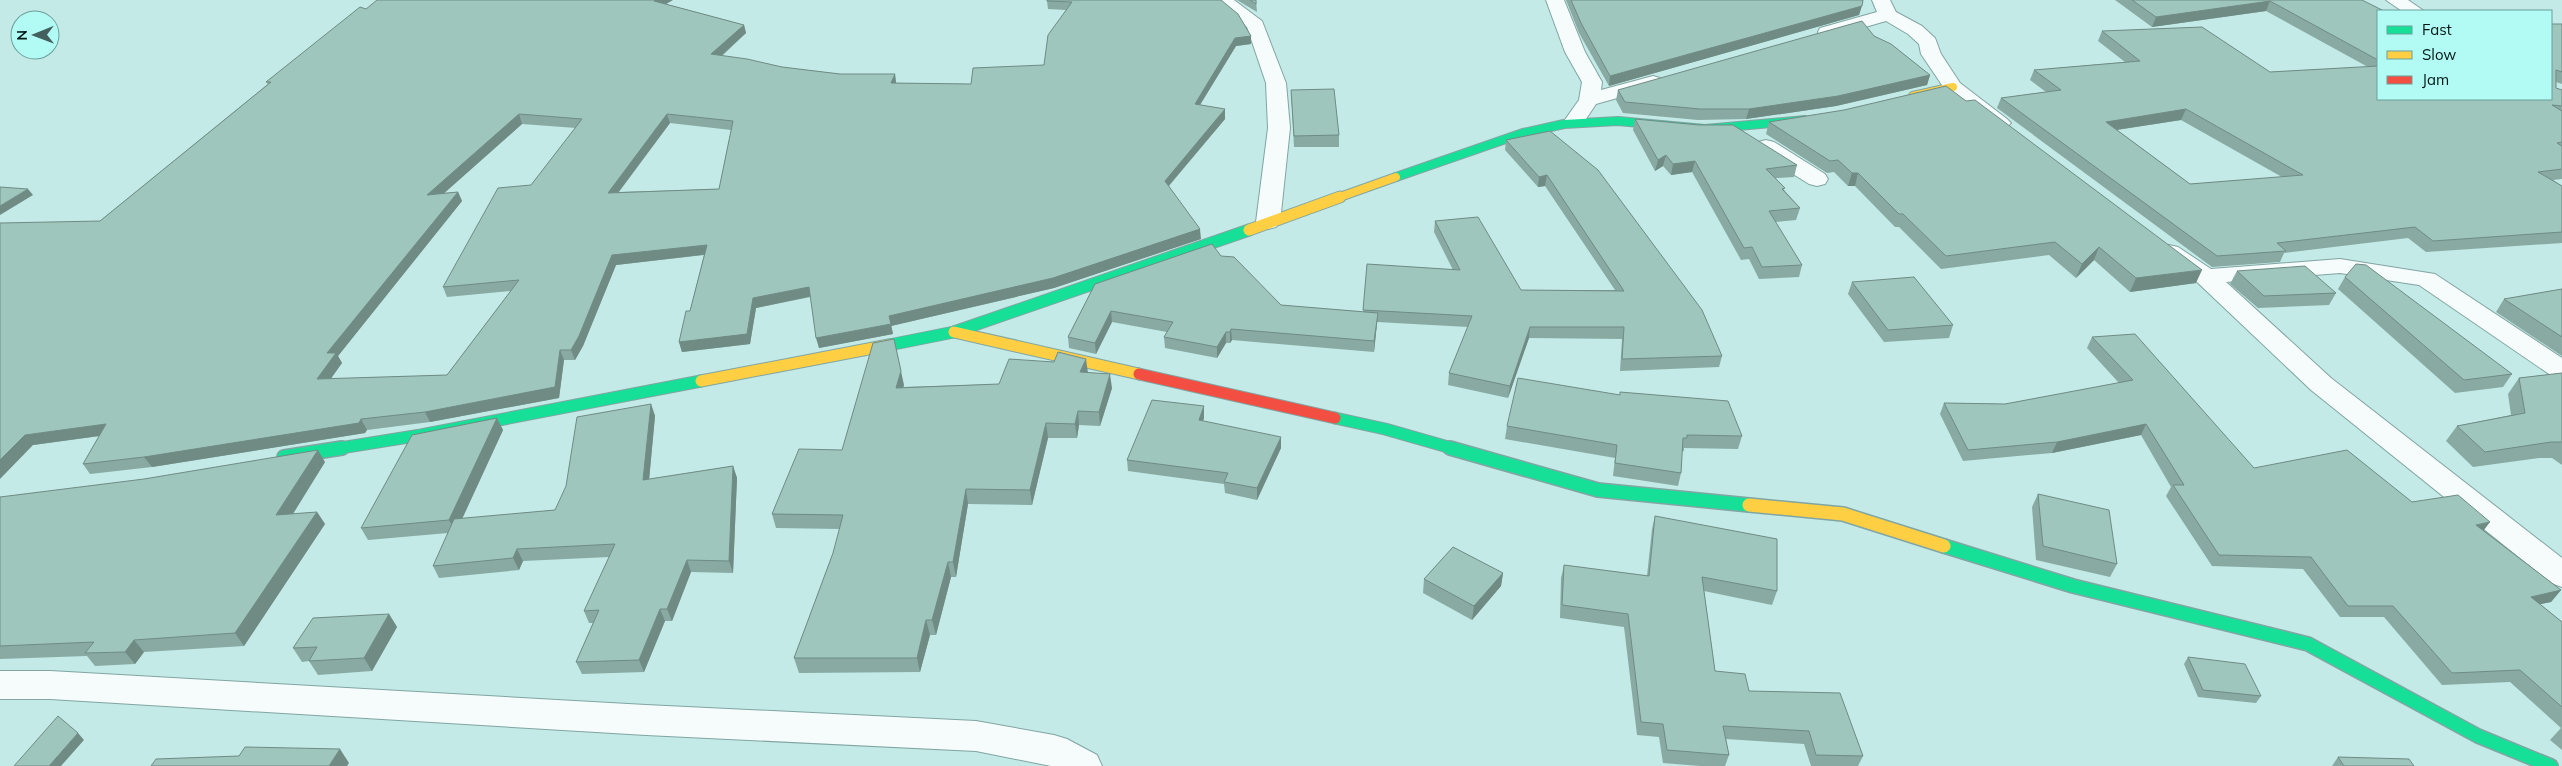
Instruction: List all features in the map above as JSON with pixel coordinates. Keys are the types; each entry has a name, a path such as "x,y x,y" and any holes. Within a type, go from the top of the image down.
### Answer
{"street":[{"path":"1223,0 1255,25 1276,82 1279,128 1268,222"},
{"path":"1555,0 1576,52 1592,82 1589,100 1575,121"},
{"path":"2395,0 2413,10"},
{"path":"1813,36 1885,7 1928,42 1930,54 1953,87 2017,135"},
{"path":"1589,100 1673,76"},
{"path":"1897,100 1953,87"},
{"path":"268,460 421,435 954,332 1226,240 1268,222 1523,133 1575,121 1632,122 1688,129 1738,128 1814,118"},
{"path":"1738,128 1816,179"},
{"path":"2152,238 2206,277 2320,384 2562,575"},
{"path":"2206,277 2340,266 2426,279 2562,370"},
{"path":"954,332 1386,428 1598,490 1844,514 2073,586 2308,644 2478,736 2551,766"},
{"path":"0,685 60,686 636,720 976,736 1054,750 1084,766"}],"building":[{"path":"377,0 656,0 654,1 744,25 711,54 747,59 782,67 840,74 895,74 891,83 971,84 973,68 1044,65 1048,35 1072,2 1047,0 1221,0 1238,14 1251,36 1235,38 1195,104 1225,109 1165,181 1200,229 1053,278 889,316 891,324 816,338 809,287 753,298 747,334 679,342 686,311 690,311 707,245 612,255 579,336 571,350 560,350 555,387 425,412 361,419 359,423 144,457 83,464 106,424 25,435 0,460 0,223 100,221 271,82 266,82 360,7 366,9","holes":["519,114 582,119 531,185 498,188 443,287 519,280 447,375 317,379 336,353 327,353 458,192 427,195","667,114 733,121 719,189 608,193"]},
{"path":"1571,0 1863,0 1862,6 1610,76 1581,23"},
{"path":"2132,0 2362,0 2382,10 2377,10 2377,59 2270,1 2156,17"},
{"path":"1862,21 1874,36 1891,44 1930,75 1838,96 1749,109 1700,109 1625,102 1618,90"},
{"path":"2552,24 2562,24 2562,72 2556,70 2556,88 2562,90 2562,106 2552,105 2562,111 2562,142 2557,143 2562,146 2562,169 2538,172 2562,186 2562,232 2433,241 2415,227 2277,243 2286,251 2217,256 2001,98 2061,90 2034,70 2140,61 2102,31 2202,27 2270,72 2377,66 2377,100 2552,100","holes":["2186,109 2303,175 2190,184 2106,122"]},
{"path":"1946,86 1966,101 1975,100 2202,270 2136,278 2099,247 2082,264 2055,242 1946,256 1903,214 1899,214 1858,173 1852,173 1838,160 1830,161 1769,122 1844,110"},
{"path":"1334,89 1339,135 1294,136 1291,90"},
{"path":"1635,119 1699,125 1733,125 1797,165 1766,169 1785,188 1782,189 1800,208 1769,211 1802,265 1762,267 1752,247 1744,248 1695,161 1673,164 1666,155 1658,160"},
{"path":"1550,131 1598,170 1702,310 1722,356 1622,359 1624,327 1530,327 1510,386 1449,373 1472,316 1363,310 1367,264 1460,270 1435,221 1478,217 1521,290 1624,291 1547,175 1539,177 1506,140"},
{"path":"0,187 28,189 0,206"},
{"path":"1212,244 1221,256 1234,257 1281,305 1378,313 1374,341 1231,329 1230,332 1226,332 1217,347 1164,337 1173,322 1111,311 1095,343 1068,337 1095,284"},
{"path":"2356,264 2366,265 2512,374 2464,380 2345,277"},
{"path":"2305,266 2336,293 2264,296 2237,271"},
{"path":"1914,277 1953,325 1888,330 1852,282"},
{"path":"2562,289 2562,337 2504,299"},
{"path":"2135,334 2254,468 2347,450 2412,502 2458,495 2490,522 2476,525 2561,590 2531,597 2562,622 2562,707 2520,670 2452,673 2393,606 2348,606 2311,557 2219,555 2173,485 2184,485 2146,424 2057,442 1968,450 1944,403 2005,404 2133,380 2092,337"},
{"path":"894,339 901,371 896,388 999,384 1009,359 1054,362 1058,352 1086,359 1080,372 1110,374 1099,412 1078,411 1075,424 1046,423 1030,490 966,489 953,562 948,562 932,620 926,620 917,658 794,658 833,553 843,515 772,514 799,449 842,450 873,343"},
{"path":"2562,373 2562,442 2485,452 2457,426 2525,413 2519,378"},
{"path":"1518,378 1620,395 1620,392 1728,401 1742,436 1687,435 1687,438 1683,438 1681,473 1615,463 1617,445 1507,426"},
{"path":"1152,400 1204,406 1199,420 1281,437 1257,488 1224,482 1228,473 1127,460"},
{"path":"651,404 643,480 733,466 729,561 687,560 667,609 660,609 639,660 576,662 599,610 584,611 615,544 517,549 513,558 433,566 454,519 555,510 566,486 577,417"},
{"path":"497,418 449,520 361,528 412,435"},
{"path":"318,450 276,515 317,512 235,633 134,640 125,652 85,653 94,642 0,646 0,497 144,479"},
{"path":"2038,494 2109,510 2117,564 2043,546"},
{"path":"1655,516 1777,539 1777,591 1702,577 1715,671 1745,674 1749,691 1840,693 1863,756 1816,755 1809,731 1723,726 1729,755 1667,750 1663,724 1641,722 1628,614 1562,605 1564,565 1649,576"},
{"path":"1453,547 1503,573 1474,606 1424,579"},
{"path":"389,614 364,658 309,661 317,647 293,648 313,618"},
{"path":"2188,657 2245,664 2261,696 2203,690"},
{"path":"58,716 78,733 49,766 14,766"},
{"path":"245,747 340,749 329,766 151,766 156,759 239,756"},
{"path":"2338,757 2409,759 2414,766 2344,766"}],"traffic: fast":[{"path":"1396,177 1523,133 1564,124 1618,121 1705,129 1805,120"},
{"path":"889,345 954,332 1249,230"},
{"path":"284,457 421,435 701,381"},
{"path":"1335,418 1385,429 1598,490 1749,505"},
{"path":"1944,546 2073,586 2308,644 2478,736 2551,766"}],"traffic: slow":[{"path":"1913,96 1953,87"},
{"path":"1249,230 1396,177"},
{"path":"954,332 1139,374"},
{"path":"701,381 889,345"},
{"path":"1749,505 1843,514 1944,546"}],"traffic: jam":[{"path":"1139,374 1335,418"}]}
